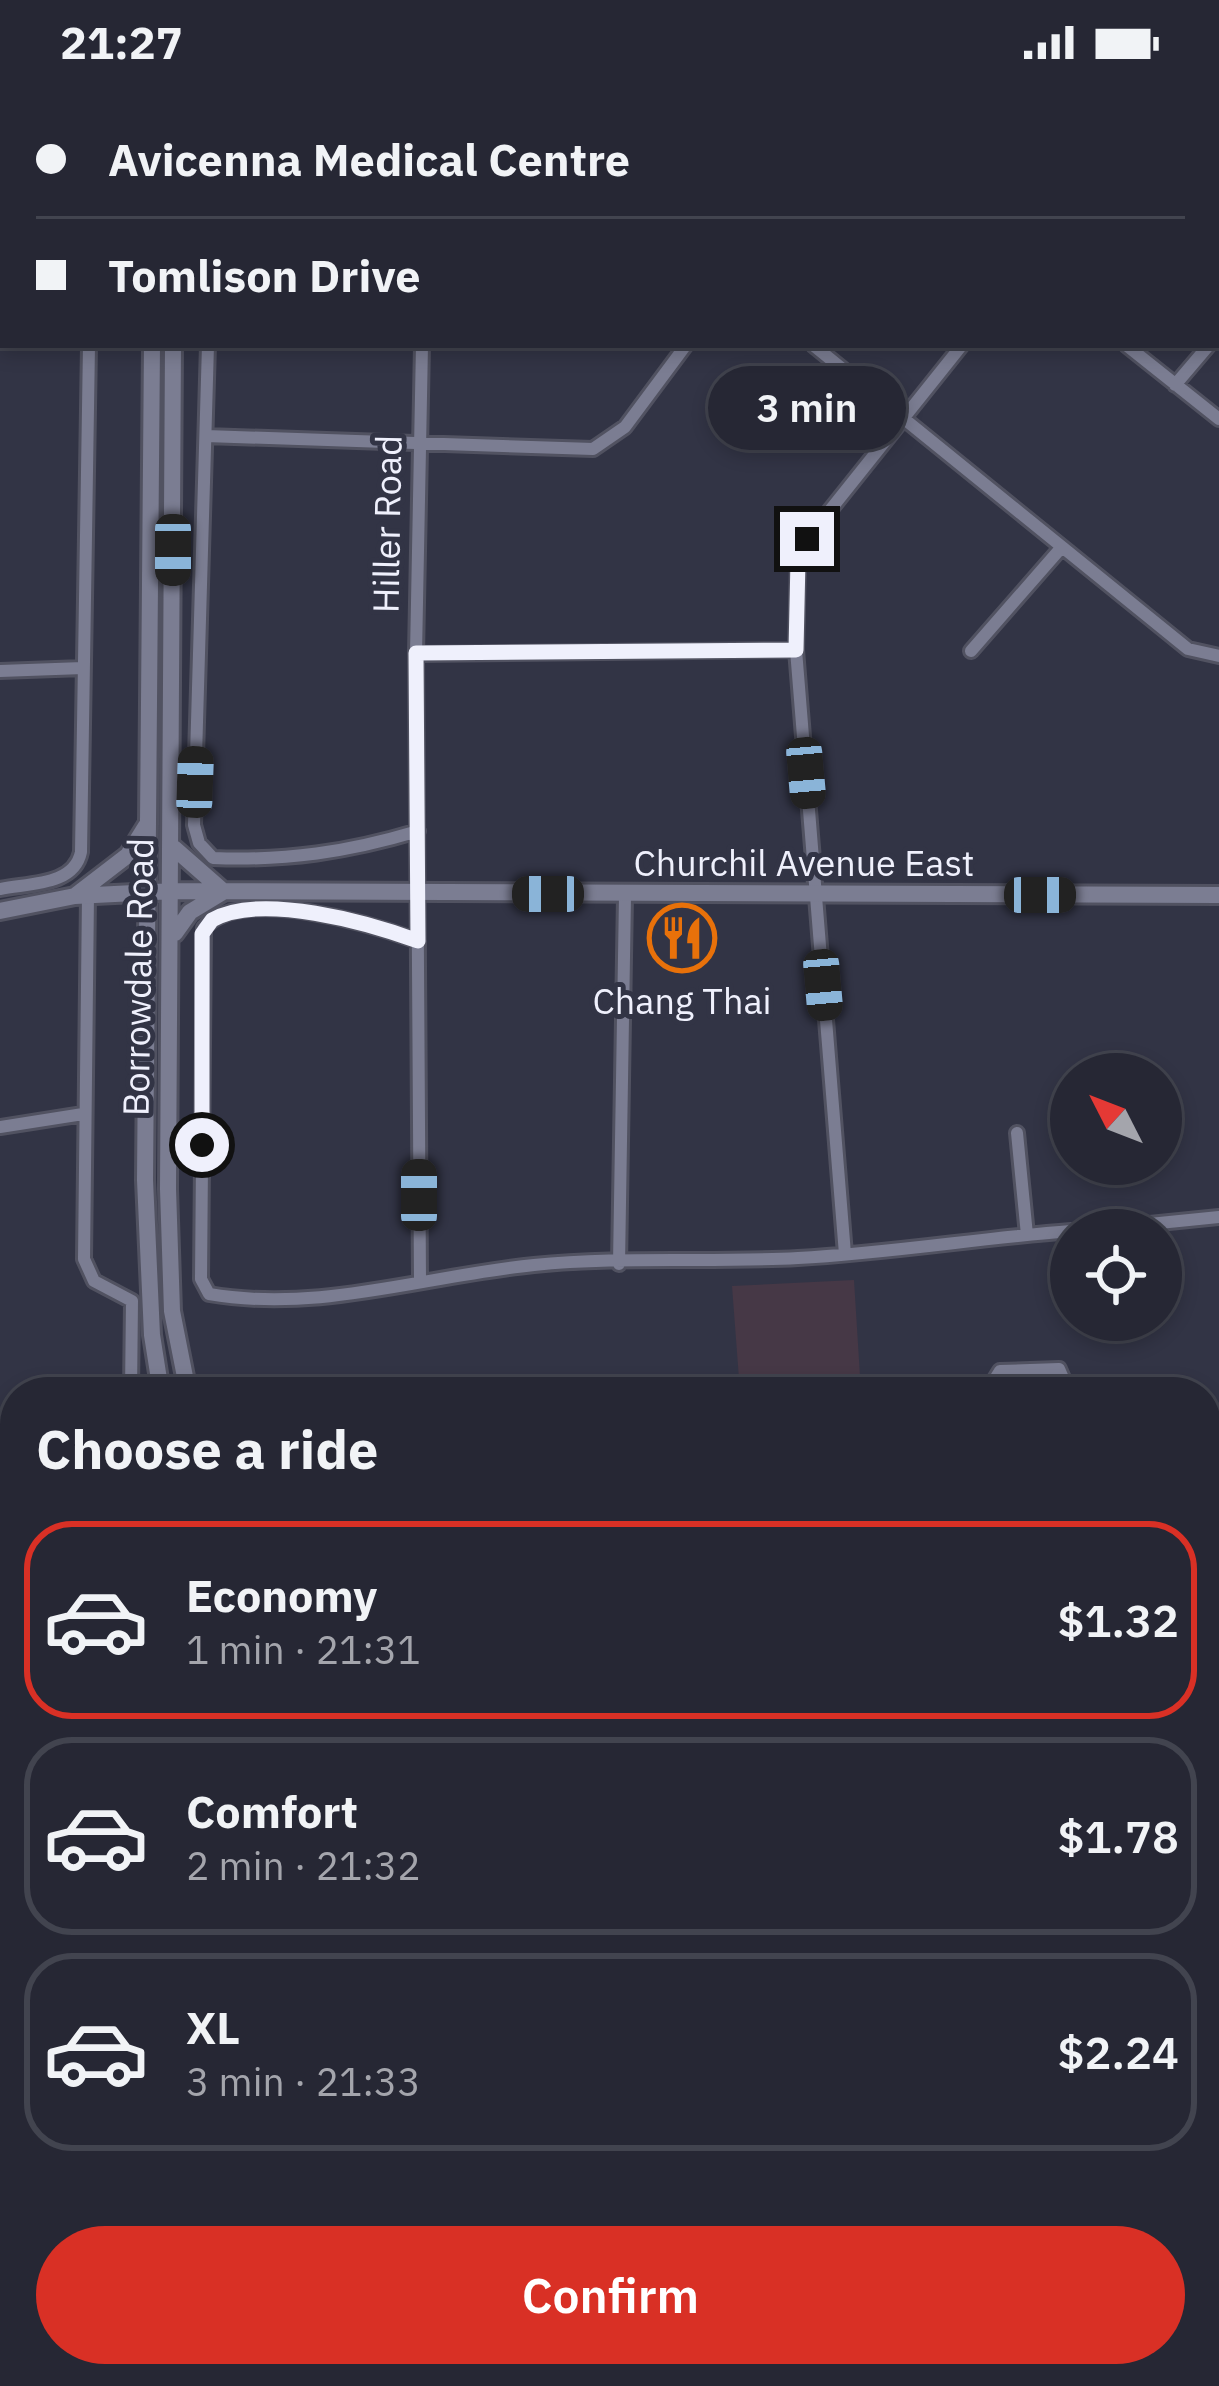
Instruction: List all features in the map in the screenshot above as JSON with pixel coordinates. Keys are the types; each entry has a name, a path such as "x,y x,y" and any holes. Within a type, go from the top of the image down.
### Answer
{"main road":[{"name":"Borrowdale Road","path":"152,348 146,1247 159,1377"},
{"name":"Borrowdale Road","path":"173,348 171,1285 186,1377"},
{"path":"82,895 128,855 148,821"},
{"path":"172,938 190,912 224,892 174,848"},
{"name":"Churchil Avenue East","path":"0,911 82,895 174,890 419,896 1219,895"},
{"path":"122,892 149,935"}],"street":[{"path":"0,889 63,877 76,869 82,852 89,348"},
{"path":"208,348 194,824 199,844 213,858 343,854 418,831"},
{"name":"Hiller Road","path":"420,1279 416,653 422,348"},
{"path":"206,436 592,448 625,427 684,348"},
{"path":"817,348 1188,649 1219,656"},
{"path":"845,1254 796,650 800,551 960,348"},
{"path":"1130,348 1219,419"},
{"path":"1175,385 1206,348"},
{"path":"970,651 1061,548"},
{"path":"416,653 796,650"},
{"path":"0,671 83,668"},
{"path":"82,895 84,1259 94,1281 132,1301 131,1377"},
{"path":"619,1264 625,896"},
{"path":"418,941 348,916 250,912 212,920 202,943 201,1280 208,1294 281,1301 336,1299 420,1279 532,1265 845,1254 1050,1233"},
{"path":"0,1127 83,1114"},
{"path":"1017,1132 1027,1235"},
{"path":"1182,1221 1219,1217"},
{"path":"996,1377 1000,1371 1048,1365 1059,1369 1063,1377"}],"shaded area":[{"path":"854,1280 860,1377 739,1377 732,1286"}],"place":[{"name":"Chang Thai","path":"682,938"}],"route":[{"path":"202,1145 202,934 212,920 250,912 332,914 418,941 416,653 796,650 798,560 807,539"}]}
